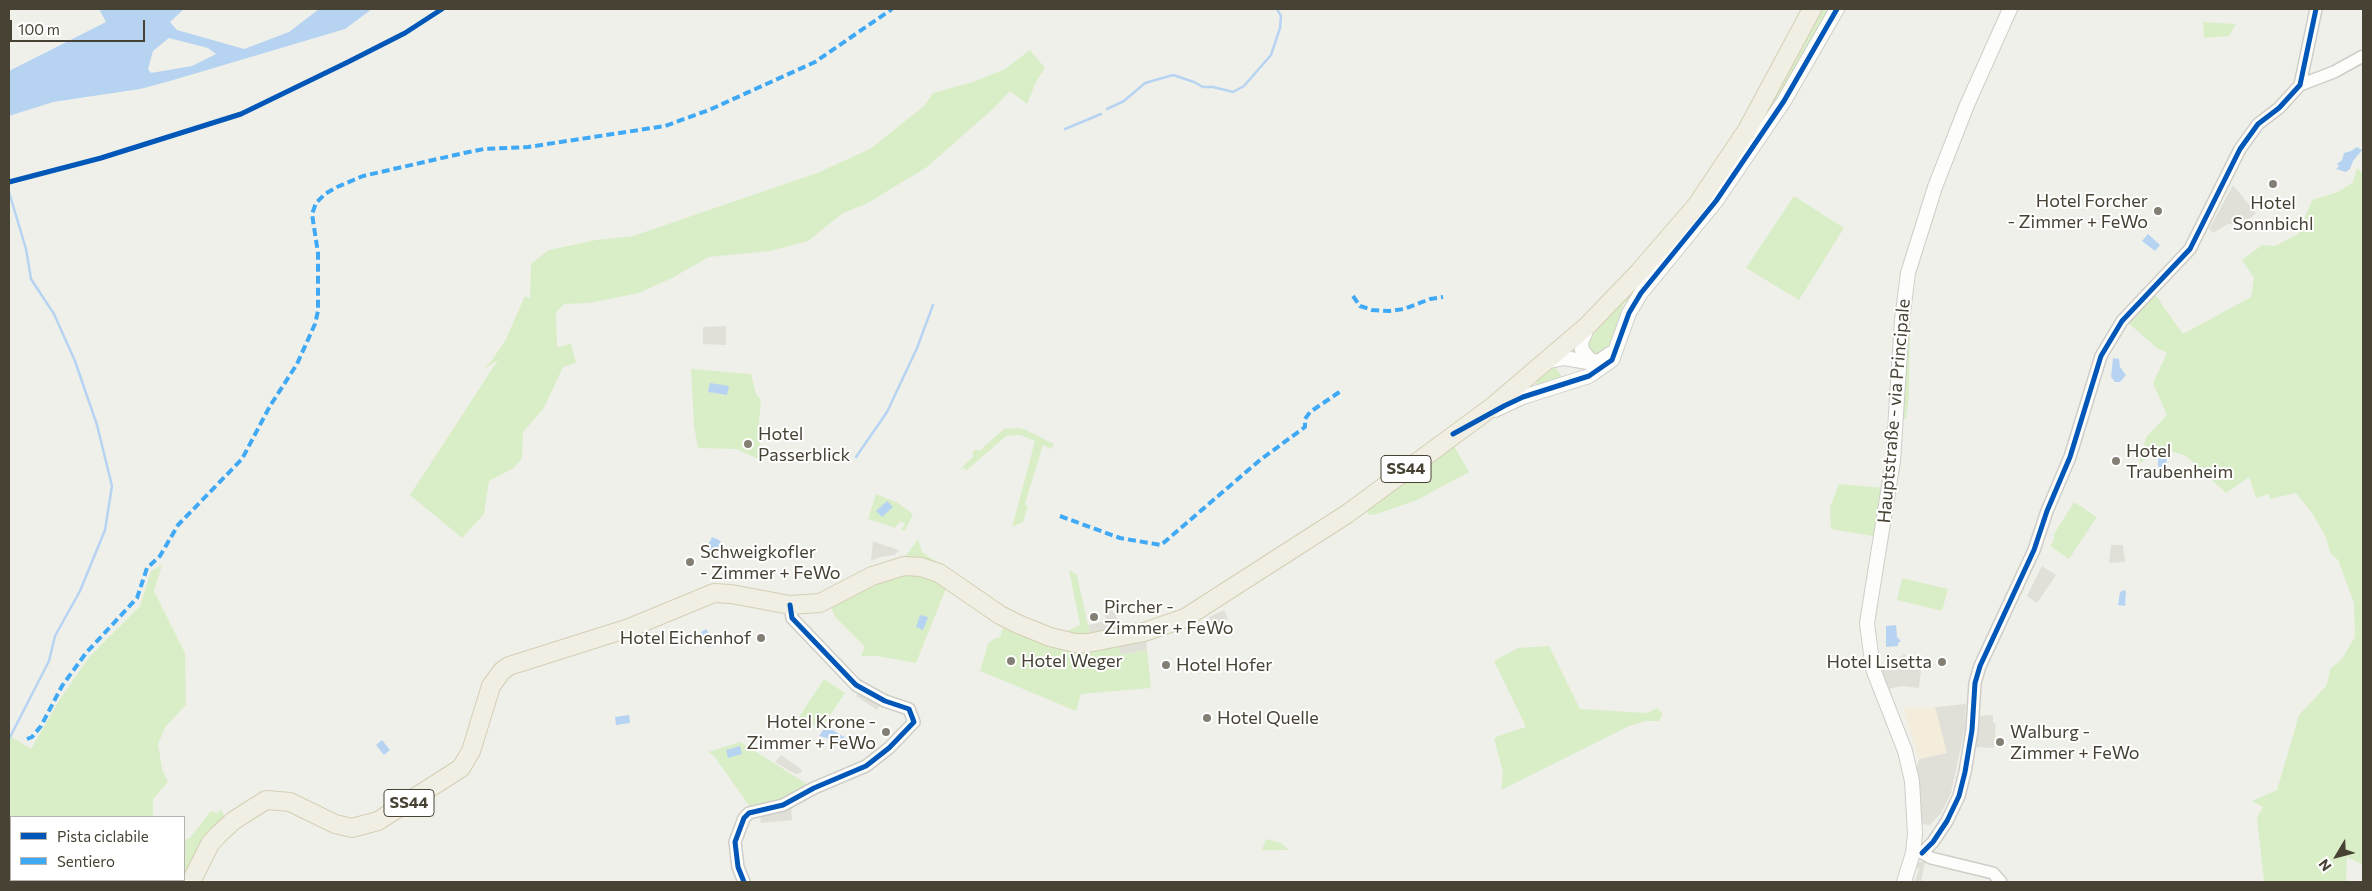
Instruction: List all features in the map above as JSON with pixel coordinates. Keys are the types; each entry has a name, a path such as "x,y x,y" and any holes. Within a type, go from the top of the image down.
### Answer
{"main road":[{"name":"SS44","path":"191,882 210,844 217,836 240,816 266,800 290,802 335,824 352,828 378,821 461,768 471,751 491,686 502,671 509,666 629,628 714,593 731,594 790,605 820,603 886,570 913,566 939,573 1000,615 1050,637 1076,643 1088,643 1144,632 1185,618 1347,514 1492,407 1556,355 1588,325 1639,272 1696,206 1747,130 1812,9"}],"street":[{"path":"1453,434 1483,416 1523,397 1588,376 1608,364 1615,355 1629,313 1641,293 1716,201 1784,101 1837,9"},
{"name":"Hauptstraße - via Principale","path":"1904,882 1917,853 1912,781 1905,751 1873,669 1868,623 1893,461 1902,320 1908,273 1935,187 1967,105 2010,9"},
{"path":"2300,85 2316,9"},
{"path":"1917,853 1933,842 1947,821 1959,796 1972,730 1975,684 1980,666 2034,550 2047,511 2070,457 2102,356 2122,321 2190,249 2240,149 2258,124 2279,108 2300,85 2334,72 2363,56"},
{"path":"1588,325 1581,343 1582,350 1590,360 1598,362"},
{"path":"1556,355 1588,362 1598,362 1616,348"},
{"path":"1556,355 1566,373 1588,376"},
{"path":"744,882 738,867 735,842 744,818 749,813 784,804 814,788 866,766 889,748 914,722 909,709 885,701 856,685 792,618 790,605"},
{"path":"1917,853 1930,858 1993,873 2001,882"}],"shaded area":[{"path":"2233,185 2256,213 2243,225 2228,224 2213,233 2209,229"},
{"path":"726,326 726,345 703,344 703,327"},
{"path":"873,541 899,550 895,555 880,557 871,561"},
{"path":"2111,545 2123,545 2125,562 2109,563"},
{"path":"2042,566 2056,575 2037,603 2027,596"},
{"path":"1107,606 1115,614 1121,627 1090,634 1088,625 1106,621 1104,609"},
{"path":"1224,610 1228,619 1213,626 1209,617"},
{"path":"1146,638 1147,650 1121,655 1118,644"},
{"path":"1905,654 1907,669 1921,670 1919,688 1902,686 1888,689 1881,681 1885,678 1881,668"},
{"path":"860,690 883,702 877,710 856,696"},
{"path":"1966,704 1965,728 1951,793 1941,813 1930,825 1922,824 1916,771 1919,759 1947,753 1935,707"},
{"path":"1935,707 1947,753 1919,759 1904,712 1905,708"},
{"path":"1993,715 1993,723 1996,723 1994,748 1973,747 1978,716"},
{"path":"781,755 802,770 801,773 795,774 775,762"},
{"path":"791,805 792,820 761,823 759,809"},
{"path":"1916,862 1925,862 1921,882 1915,882 1919,869 1915,866"}],"green space":[{"path":"1820,9 1832,9 1750,144 1763,118"},
{"path":"2203,22 2236,24 2229,36 2204,38"},
{"path":"1030,50 1045,68 1036,82 1027,104 1010,91 994,108 927,167 866,204 843,213 808,241 770,251 709,257 672,278 639,293 589,303 564,304 556,313 557,347 571,344 576,363 563,367 544,408 523,432 522,458 514,468 489,481 484,514 462,538 410,495 498,360 484,369 505,341 525,296 530,299 531,264 549,250 596,240 633,236 817,173 870,149 924,106 933,93 973,82 1005,69"},
{"path":"2357,168 2363,173 2363,865 2347,857 2346,882 2264,882 2257,818 2263,807 2252,801 2277,790 2299,715 2327,685 2330,669 2342,659 2355,637 2354,603 2338,560 2330,553 2326,537 2312,513 2296,493 2270,499 2269,494 2256,498 2249,477 2226,493 2186,456 2162,448 2139,464 2146,437 2167,415 2153,383 2167,353 2157,348 2127,322 2154,293 2183,334 2251,297 2254,278 2242,260 2262,245 2275,246 2298,234 2312,200 2338,192 2353,182"},
{"path":"1794,196 1844,228 1799,300 1746,268"},
{"path":"1634,291 1630,301 1624,303 1607,351 1596,356 1587,347 1588,342 1601,324"},
{"path":"1902,320 1910,321 1909,397 1906,419 1900,417"},
{"path":"1555,367 1563,378 1537,386 1536,381"},
{"path":"691,369 751,374 756,394 761,400 759,423 761,460 736,449 698,448 694,426"},
{"path":"1004,429 1024,429 1054,444 1051,449 1043,445 1025,504 1028,507 1023,522 1012,527 1035,441 1020,435 1006,436 966,471 964,468 960,469 974,456 972,453 976,449 979,451"},
{"path":"1453,444 1469,472 1417,500 1374,515 1368,514 1365,509"},
{"path":"1839,484 1886,488 1878,537 1831,529 1830,507"},
{"path":"876,494 898,503 913,514 905,531 901,530 905,524 900,521 895,528 868,519"},
{"path":"2074,502 2097,517 2069,559 2050,546 2054,540 2054,534"},
{"path":"918,539 922,552 1021,618 1066,631 1080,625 1069,570 1077,575 1090,634 1082,636 1032,625 906,560 905,555"},
{"path":"162,565 154,591 185,653 186,705 166,726 158,744 162,769 168,782 153,799 153,816 10,816 10,881 64,881 9,882 9,735 31,749 60,699 90,656 140,606 151,571"},
{"path":"893,574 930,576 947,586 916,663 877,656 861,656 865,647 836,618 830,606"},
{"path":"1902,578 1948,589 1942,611 1897,600"},
{"path":"1004,625 1075,651 1085,652 1085,650 1118,644 1121,655 1147,650 1151,688 1081,694 1076,711 980,671 988,644 995,638 1000,637"},
{"path":"1549,646 1580,709 1647,713 1657,708 1663,714 1659,721 1646,721 1629,726 1501,790 1503,772 1494,739 1526,727 1494,661 1518,648"},
{"path":"824,679 845,693 820,730 799,717"},
{"path":"740,742 810,786 784,800 750,807 714,756 708,752"},
{"path":"221,809 227,821 191,882 132,881 185,881 185,840 190,838 211,811 217,813"},
{"path":"1266,839 1281,843 1289,850 1262,850"}],"water":[{"path":"99,9 184,9 170,22 177,30 244,49 289,32 319,9 372,9 345,29 170,81 140,89 53,102 9,116 9,71 106,22","holes":["169,38 208,48 216,54 192,66 151,73 148,69 153,51"]},
{"path":"2357,147 2362,150 2353,161 2350,169 2346,172 2336,169 2344,153"},
{"path":"2148,234 2160,245 2155,251 2142,241"},
{"path":"2113,358 2119,359 2120,367 2126,375 2120,382 2115,382 2111,377"},
{"path":"710,383 729,386 727,395 708,392"},
{"path":"2161,455 2166,456 2167,459 2165,470 2161,470 2158,466 2158,458"},
{"path":"887,501 893,507 882,517 876,511"},
{"path":"712,537 721,541 714,555 705,551"},
{"path":"2124,590 2126,592 2125,606 2118,605 2120,592"},
{"path":"920,615 928,617 923,630 916,627"},
{"path":"1896,625 1897,637 1901,641 1898,643 1898,646 1886,647 1886,626"},
{"path":"706,629 716,645 708,647 701,632"},
{"path":"629,715 630,723 616,725 615,717"},
{"path":"826,726 849,740 841,742 819,736"},
{"path":"382,740 390,750 384,755 376,745"},
{"path":"740,746 742,754 728,758 726,750"}],"waterway":[{"path":"1107,109 1124,101 1145,83 1173,75 1203,87 1213,87 1233,92 1244,86 1271,55 1280,28 1281,16 1277,9"},
{"path":"1065,129 1101,114"},
{"path":"9,192 26,249 31,279 54,314 75,361 97,425 112,486 105,530 80,591 55,636 49,661 9,739"},
{"path":"856,457 887,412 917,348 933,305"}],"marked path":[{"path":"27,739 32,737 41,726 62,686 86,653 137,598 147,568 160,556 178,525 242,459 270,406 297,364 315,324 318,311 318,253 312,214 316,203 325,194 363,176 464,153 484,149 528,147 665,126 709,110 815,62 892,9"},
{"path":"1353,296 1360,306 1372,310 1389,311 1404,309 1430,299 1443,297"},
{"path":"1060,516 1120,538 1161,545 1260,460 1305,427 1305,419 1310,412 1341,391"}],"cycle path":[{"path":"9,182 101,158 241,114 405,33 442,9"},
{"path":"1453,434 1523,397 1589,376 1612,360 1629,313 1641,293 1716,201 1784,101 1837,9"},
{"path":"1922,853 1933,842 1947,821 1959,796 1972,730 1975,683 1980,666 2034,550 2047,511 2070,457 2101,356 2122,321 2190,249 2240,149 2258,124 2279,108 2300,85 2316,9"},
{"path":"744,882 738,867 735,842 744,818 749,813 783,805 814,788 866,766 889,748 914,722 909,709 885,701 856,685 792,618 790,605"}],"place":[{"name":"Hotel Sonnbichl","path":"2273,184"},
{"name":"Hotel Forcher - Zimmer + FeWo","path":"2158,211"},
{"name":"Hotel Passerblick","path":"748,444"},
{"name":"Hotel Traubenheim","path":"2116,461"},
{"name":"Schweigkofler - Zimmer + FeWo","path":"690,562"},
{"name":"Pircher - Zimmer + FeWo","path":"1094,617"},
{"name":"Hotel Eichenhof","path":"761,638"},
{"name":"Hotel Weger","path":"1011,661"},
{"name":"Hotel Lisetta","path":"1942,662"},
{"name":"Hotel Hofer","path":"1166,665"},
{"name":"Hotel Quelle","path":"1207,718"},
{"name":"Hotel Krone - Zimmer + FeWo","path":"886,732"},
{"name":"Walburg - Zimmer + FeWo","path":"2000,742"}]}
